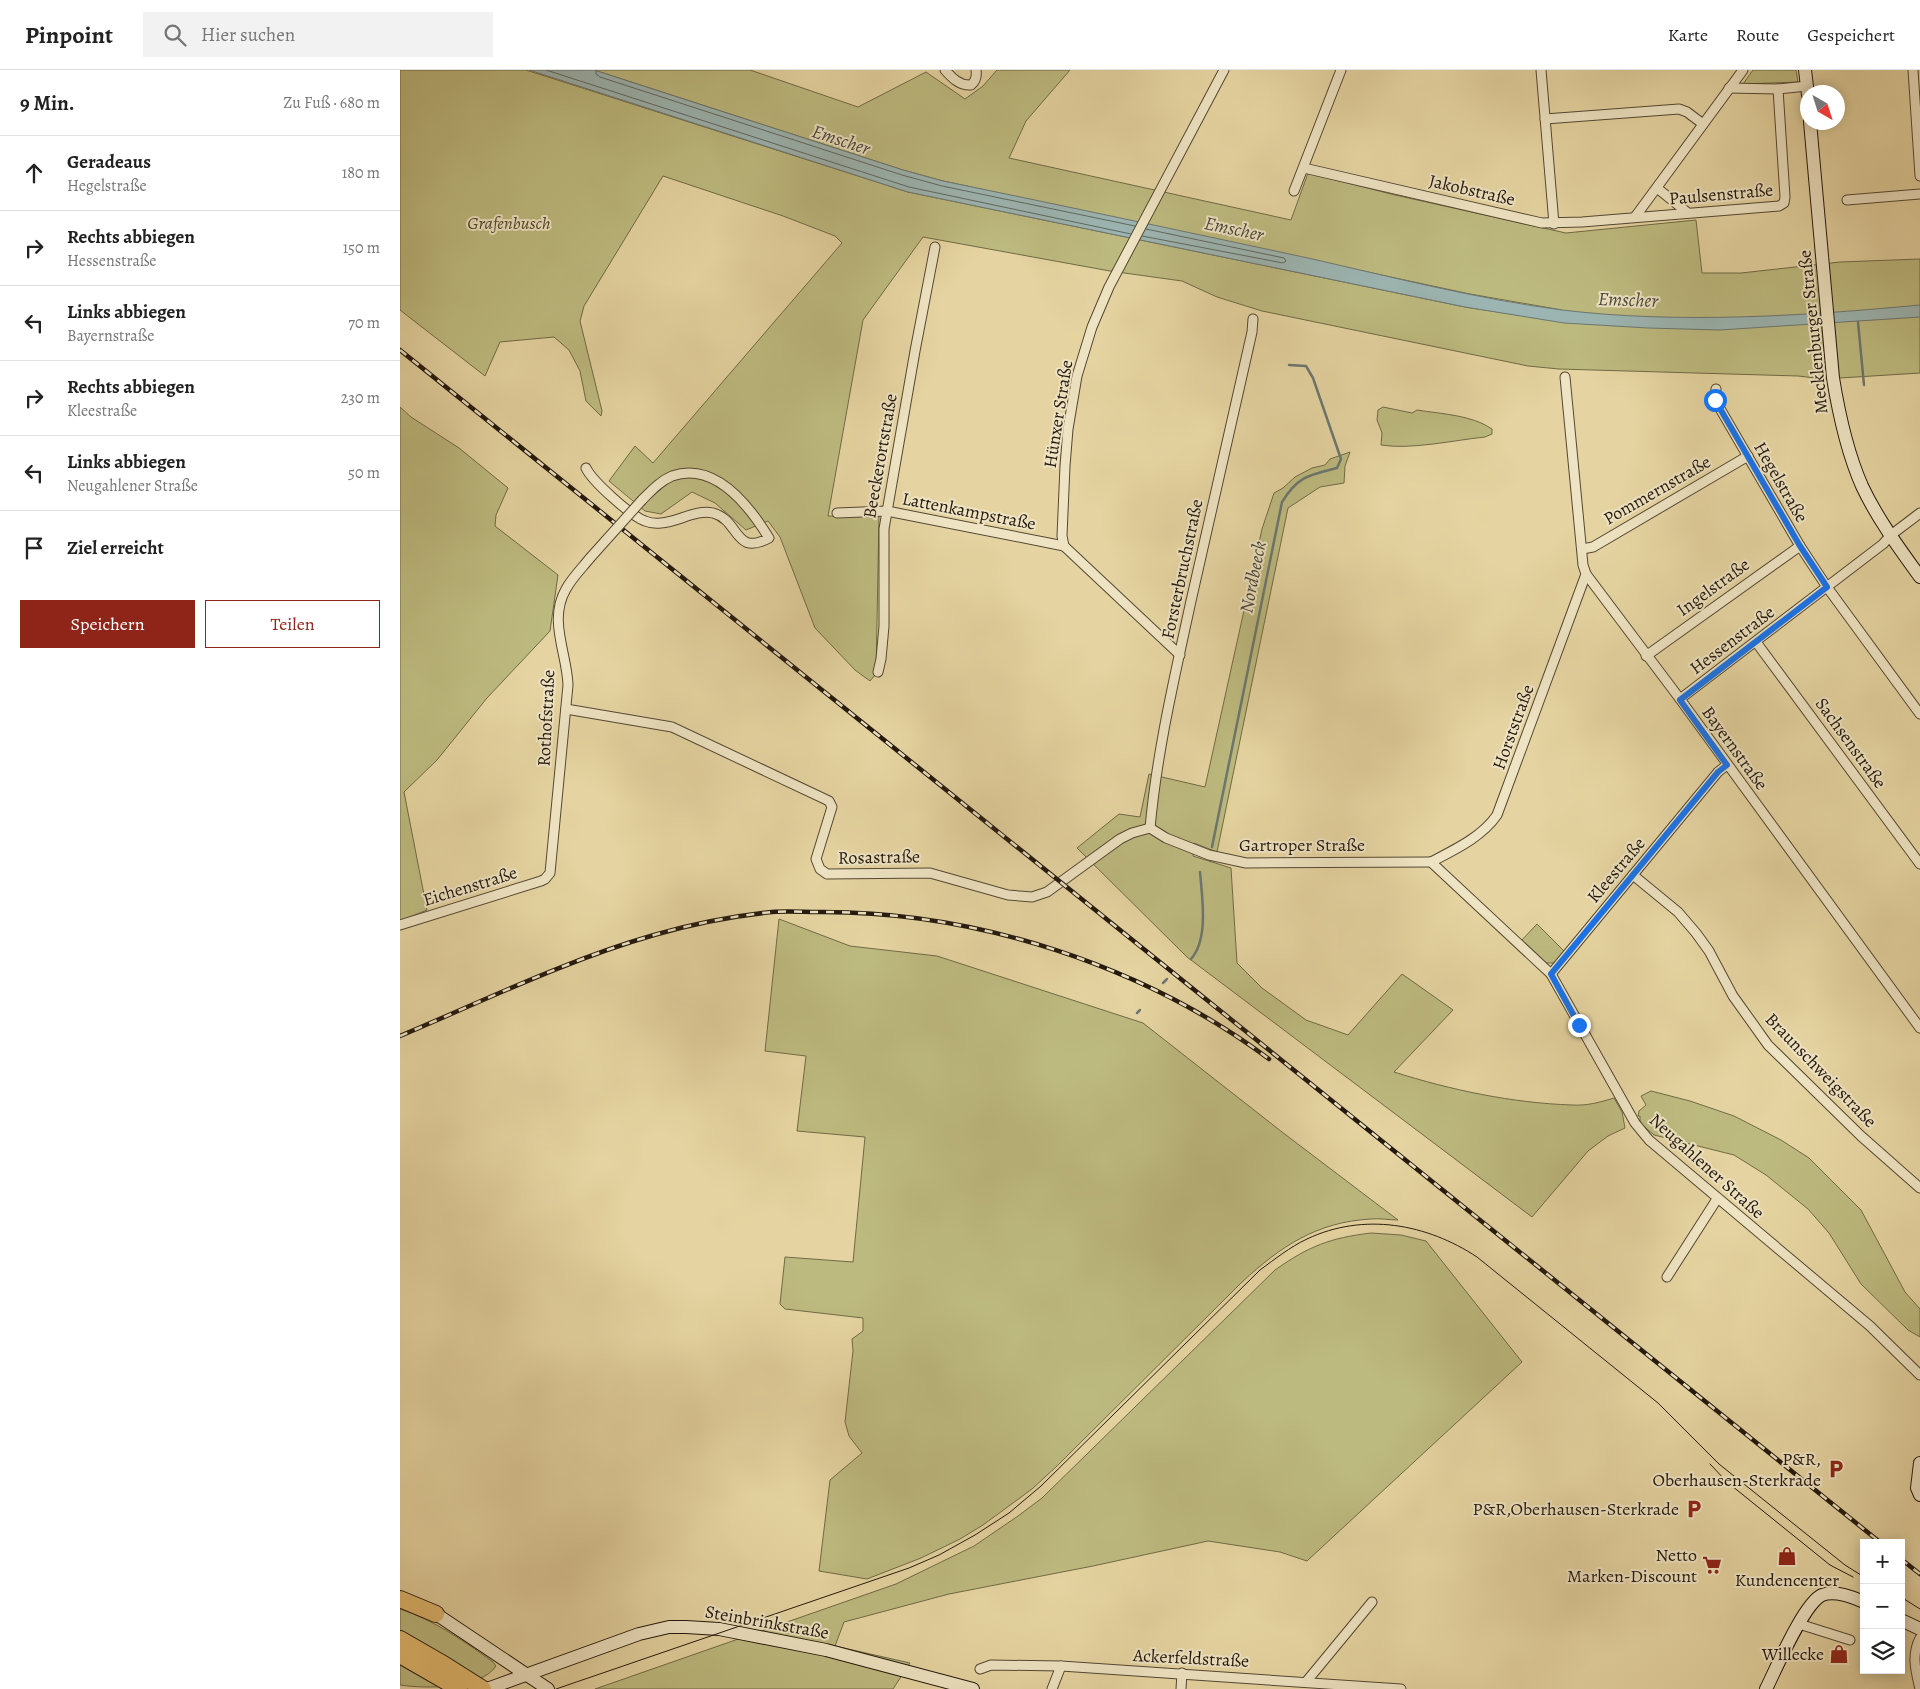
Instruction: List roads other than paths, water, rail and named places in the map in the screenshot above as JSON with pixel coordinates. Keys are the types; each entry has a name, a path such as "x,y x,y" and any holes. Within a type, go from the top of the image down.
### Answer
{"highway":[{"path":"400,1599 436,1614"},
{"path":"400,1639 483,1689"},
{"path":"400,1655 459,1689"}],"street":[{"path":"945,70 966,86 971,85 975,81 976,70"},
{"name":"Hünxer Straße","path":"1064,546 1062,536 1065,454 1075,386 1082,359 1098,313 1129,248 1224,70"},
{"path":"1294,192 1341,70"},
{"path":"1541,70 1554,224"},
{"path":"1635,218 1743,70"},
{"path":"1805,70 1806,85"},
{"path":"1912,70 1920,176"},
{"path":"1729,88 1800,91"},
{"name":"Paulsenstraße","path":"1635,218 1779,206 1784,203 1778,89"},
{"path":"1545,119 1679,109 1687,112 1703,124"},
{"name":"Mecklenburger Straße","path":"1811,130 1830,350 1840,415 1851,454 1866,493 1891,535 1920,577"},
{"name":"Jakobstraße","path":"1304,168 1542,223 1554,224 1635,218"},
{"path":"1657,188 1688,213"},
{"path":"1847,200 1920,194"},
{"name":"Beeckerortstraße","path":"878,672 882,659 884,626 884,529 914,351 935,247"},
{"name":"Forsterbruchstraße","path":"1150,828 1153,797 1180,655 1218,474 1252,332 1253,319"},
{"name":"Bayernstraße","path":"1565,377 1583,565 1586,574 1920,1028"},
{"name":"Hegelstraße","path":"1716,389 1715,400 1800,546 1827,587 1920,714"},
{"name":"Pommernstraße","path":"1582,549 1593,546 1748,456"},
{"name":"Rothofstraße","path":"548,876 551,869 566,709 568,675 558,625 559,607 566,588 590,558 642,500 656,486 671,477 688,473 702,475 722,484 757,519 769,538 755,544 748,544 722,517 711,513 700,513 660,523 646,521 603,489 592,478 586,468"},
{"name":"Lattenkampstraße","path":"837,513 887,511 1064,546"},
{"name":"Hessenstraße","path":"1680,700 1883,544 1891,535 1920,513"},
{"path":"1064,546 1180,655"},
{"name":"Ingelstraße","path":"1646,656 1800,546"},
{"name":"Horststraße","path":"1431,862 1475,836 1496,815 1586,574"},
{"name":"Sachsenstraße","path":"1756,642 1920,864"},
{"name":"Rosastraße","path":"566,709 672,727 829,801 832,807 816,858 820,869 827,874 930,873 1008,895 1032,897 1047,892 1120,839 1132,833 1150,828"},
{"name":"Kleestraße","path":"1551,974 1718,772 1727,765"},
{"name":"Gartroper Straße","path":"1150,828 1166,838 1200,852 1227,860 1246,863 1431,862"},
{"name":"Neugahlener Straße","path":"1431,862 1551,974 1634,1123 1649,1140 1870,1326 1920,1375"},
{"name":"Braunschweigstraße","path":"1633,875 1678,912 1696,933 1709,951 1743,1010 1768,1045 1861,1136 1920,1188"},
{"name":"Eichenstraße","path":"400,925 541,881 548,876"},
{"path":"1667,1277 1717,1199"},
{"path":"1920,1463 1917,1488 1920,1495"},
{"path":"1766,1689 1808,1607 1821,1596 1830,1594 1860,1600"},
{"path":"1306,1682 1372,1602"},
{"path":"436,1614 548,1689"},
{"path":"1905,1622 1920,1629"},
{"path":"1799,1624 1850,1640"},
{"name":"Steinbrinkstraße","path":"488,1689 639,1634 669,1627 719,1629 826,1650 944,1685 973,1689"},
{"path":"1920,1638 1915,1648 1914,1656 1920,1689"},
{"name":"Ackerfeldstraße","path":"980,1669 991,1665 1061,1666 1401,1689"},
{"path":"1052,1689 1061,1666"},
{"path":"1180,1689 1182,1673"}],"water":[{"path":"529,70 594,70 903,170 943,181 1263,248 1498,300 1562,310 1651,317 1786,315 1920,305 1920,317 1720,330 1564,323 1465,307 908,192"}],"waterway":[{"path":"1858,322 1864,385"},
{"name":"Nordbeeck","path":"1212,847 1282,502 1299,482 1312,475 1337,468 1341,459 1313,378 1306,366 1289,365"},
{"name":"Nordbeeck","path":"1191,959 1197,951 1202,929 1203,905 1200,872"},
{"name":"Nordbeeck","path":"1163,983 1167,979"},
{"name":"Nordbeeck","path":"1137,1013 1140,1010"}],"tram line":[{"path":"556,1689 909,1568 939,1555 975,1535 1009,1513 1041,1486 1260,1270 1289,1249 1307,1239 1329,1231 1373,1224 1395,1226 1437,1236 1477,1257 1658,1403 1719,1464 1845,1565 1860,1574"},
{"path":"1710,1464 1727,1482 1830,1565 1853,1577"},
{"path":"1905,1600 1920,1609"}],"railway":[{"path":"400,350 1876,1539"},
{"path":"400,1036 589,956 654,935 742,916 778,912 819,912 878,914 937,921 997,933 1055,950 1112,971 1167,996 1220,1026 1269,1059"},
{"path":"1905,1562 1920,1574"}],"place":[{"name":"P&R, Oberhausen-Sterkrade","path":"1836,1469"},
{"name":"P&R,Oberhausen-Sterkrade","path":"1694,1509"},
{"name":"Kundencenter","path":"1787,1556"},
{"name":"Netto Marken-Discount","path":"1712,1565"},
{"name":"Willecke","path":"1839,1654"}],"water label":[{"name":"Emscher","path":"841,140"},
{"name":"Emscher","path":"1234,229"},
{"name":"Emscher","path":"1628,300"}],"park label":[{"name":"Grafenbusch","path":"509,223"}]}
